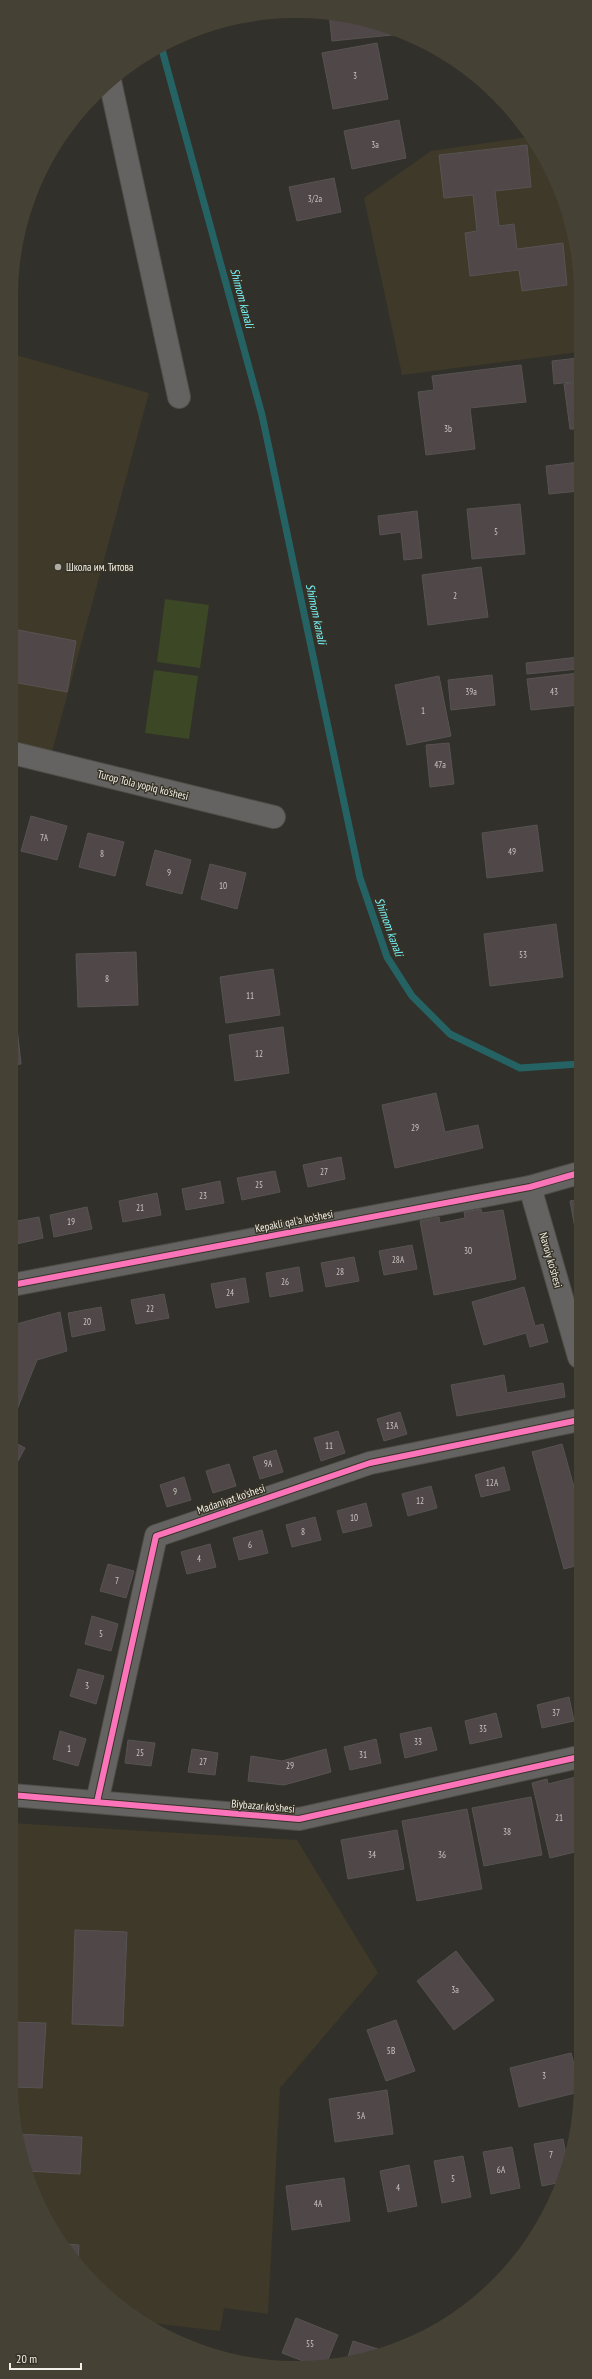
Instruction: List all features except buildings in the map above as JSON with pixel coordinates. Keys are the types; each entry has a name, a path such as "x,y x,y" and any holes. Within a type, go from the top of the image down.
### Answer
{"street":[{"path":"112,88 179,397"},
{"name":"Turop Tola yopiq ko'shesi","path":"18,755 274,817"},
{"name":"Kepakli qal'a ko'shesi","path":"18,1284 530,1187 574,1174"},
{"name":"Navoiy ko'shesi","path":"530,1187 574,1340"},
{"name":"Madaniyat ko'shesi","path":"97,1802 156,1536 370,1463 574,1421"},
{"name":"Biybazar ko'shesi","path":"18,1796 298,1819 574,1758"}],"shaded area":[{"path":"524,138 537,157 545,173 553,190 565,224 572,260 574,296 574,353 402,375 364,198 431,151"},
{"name":"Школа им. Титова","path":"18,355 149,393 52,752 18,742"},
{"path":"18,1823 297,1840 378,1973 280,2088 268,2314 224,2308 220,2331 156,2324 127,2304 99,2280 75,2252 55,2222 39,2189 27,2155 20,2119 18,2083"}],"green space":[{"path":"165,599 209,605 200,668 157,662"},
{"path":"154,670 198,676 189,739 145,733"}],"waterway":[{"name":"Shimom kanali","path":"163,52 262,415 360,878 387,957 412,996 450,1034 520,1068 574,1064"}],"cycle path":[{"path":"18,1284 530,1187 574,1174"},
{"path":"97,1802 156,1536 370,1463 574,1421"},
{"path":"18,1796 299,1819 574,1758"}],"place":[{"name":"Школа им. Титова","path":"58,567"}]}
